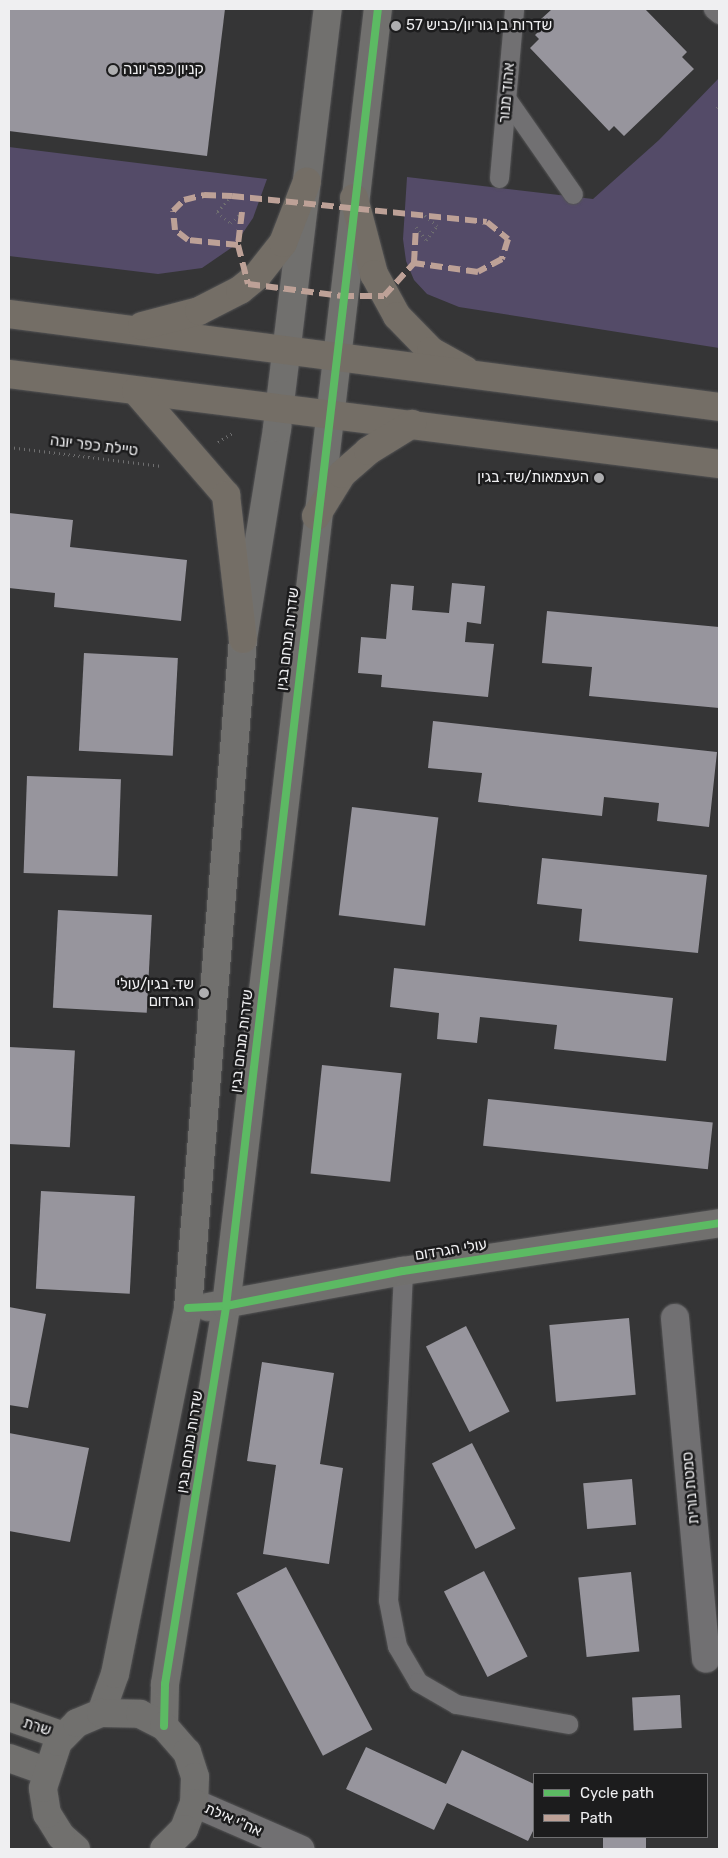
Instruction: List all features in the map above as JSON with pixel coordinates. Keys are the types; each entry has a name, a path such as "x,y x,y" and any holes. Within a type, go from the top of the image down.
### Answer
{"highway":[{"path":"127,330 199,312 248,284 283,242 307,181"},
{"path":"354,198 374,274 396,316 431,351 485,378"},
{"path":"9,314 719,408"},
{"path":"9,374 719,464"},
{"path":"136,391 226,495 243,639"},
{"path":"316,516 342,474 368,451 412,424"}],"street":[{"name":"שדרות מנחם בגין","path":"101,1713 115,1674 188,1308 243,639 279,408 328,9"},
{"name":"שדרות מנחם בגין","path":"164,1726 164,1684 226,1306 334,358 378,9"},
{"name":"עולי הגרדום","path":"188,1308 226,1306 403,1271 719,1223"},
{"name":"סמטת נורית","path":"675,1318 709,1558 706,1659"},
{"path":"76,1849 61,1836 48,1814 43,1788 58,1742 77,1724 101,1713 140,1714 164,1726 187,1752 195,1777 194,1803 184,1829 164,1849"},
{"name":"שרת","path":"9,1717 64,1736"},
{"path":"9,1758 48,1772"},
{"name":"אח\"י אילת","path":"194,1803 300,1849"}],"lane":[{"name":"אהוד מנור","path":"499,178 514,9"},
{"path":"713,9 719,14"},
{"path":"506,98 573,194"},
{"path":"403,1271 388,1600 397,1646 418,1682 456,1704 568,1724"}],"path":[{"path":"232,196 218,212 231,223 242,212"},
{"path":"416,227 426,240 437,226 423,214"}],"shaded area":[{"path":"719,78 719,348 459,307 427,294 414,280 406,261 403,239 407,177 593,199 659,140"},
{"path":"9,147 267,179 253,218 234,246 202,268 158,274 9,256"}],"building":[{"name":"קניון כפר יונה","path":"9,9 225,9 207,156 9,131"},
{"path":"552,9 645,9 687,52 682,57 694,69 624,136 614,126 609,131 530,48 539,39 535,35 545,25 540,20"},
{"path":"9,513 73,520 70,547 187,560 181,621 54,607 55,593 9,588"},
{"path":"452,583 485,586 481,624 467,622 465,642 494,644 488,697 381,687 382,675 358,673 361,637 386,639 391,584 414,586 412,610 449,613"},
{"path":"547,611 719,627 719,708 589,696 592,667 542,663"},
{"path":"84,653 178,658 173,756 79,751"},
{"path":"433,721 717,752 709,827 657,821 659,803 604,797 602,816 478,802 482,773 428,768"},
{"path":"27,776 121,779 118,876 24,873"},
{"path":"352,807 438,818 425,926 339,915"},
{"path":"542,858 707,875 698,953 579,941 582,909 537,904"},
{"path":"58,910 152,915 147,1013 53,1008"},
{"path":"394,968 673,998 666,1061 554,1049 557,1025 480,1017 477,1043 437,1039 439,1013 390,1007"},
{"path":"9,1047 75,1050 70,1147 9,1144"},
{"path":"322,1065 402,1073 390,1182 311,1173"},
{"path":"488,1099 713,1123 708,1169 483,1146"},
{"path":"41,1191 135,1196 130,1294 36,1289"},
{"path":"9,1307 46,1314 28,1408 9,1405"},
{"path":"629,1318 636,1395 556,1402 549,1325"},
{"path":"466,1326 510,1412 469,1432 426,1346"},
{"path":"262,1362 334,1373 320,1464 343,1468 329,1564 263,1554 276,1465 247,1461"},
{"path":"9,1433 89,1448 70,1542 9,1531"},
{"path":"472,1443 516,1529 475,1549 432,1463"},
{"path":"632,1479 636,1525 587,1529 583,1483"},
{"path":"286,1567 372,1729 323,1756 237,1593"},
{"path":"484,1571 528,1657 487,1677 444,1591"},
{"path":"631,1572 639,1652 587,1657 578,1578"},
{"path":"680,1695 682,1728 634,1730 632,1698"},
{"path":"366,1747 446,1784 462,1750 533,1784 533,1831 528,1841 447,1803 434,1830 346,1789"},
{"path":"603,1838 646,1838 646,1849 603,1849"}],"marked path":[{"path":"238,245 188,240 175,230 173,211 184,200 204,195 232,196 487,222 508,239 502,259 478,272 414,263"},
{"path":"242,212 238,245 248,284 342,296 384,296 414,263 416,227"}],"cycle path":[{"path":"164,1726 165,1684 226,1306 378,9"},
{"path":"188,1308 226,1306 403,1271 719,1223"}],"place":[{"name":"שדרות בן גוריון/כביש 57","path":"396,26"},
{"name":"קניון כפר יונה","path":"113,70"},
{"name":"העצמאות/שד. בגין","path":"599,478"},
{"name":"שד. בגין/עולי הגרדום","path":"204,993"}]}
